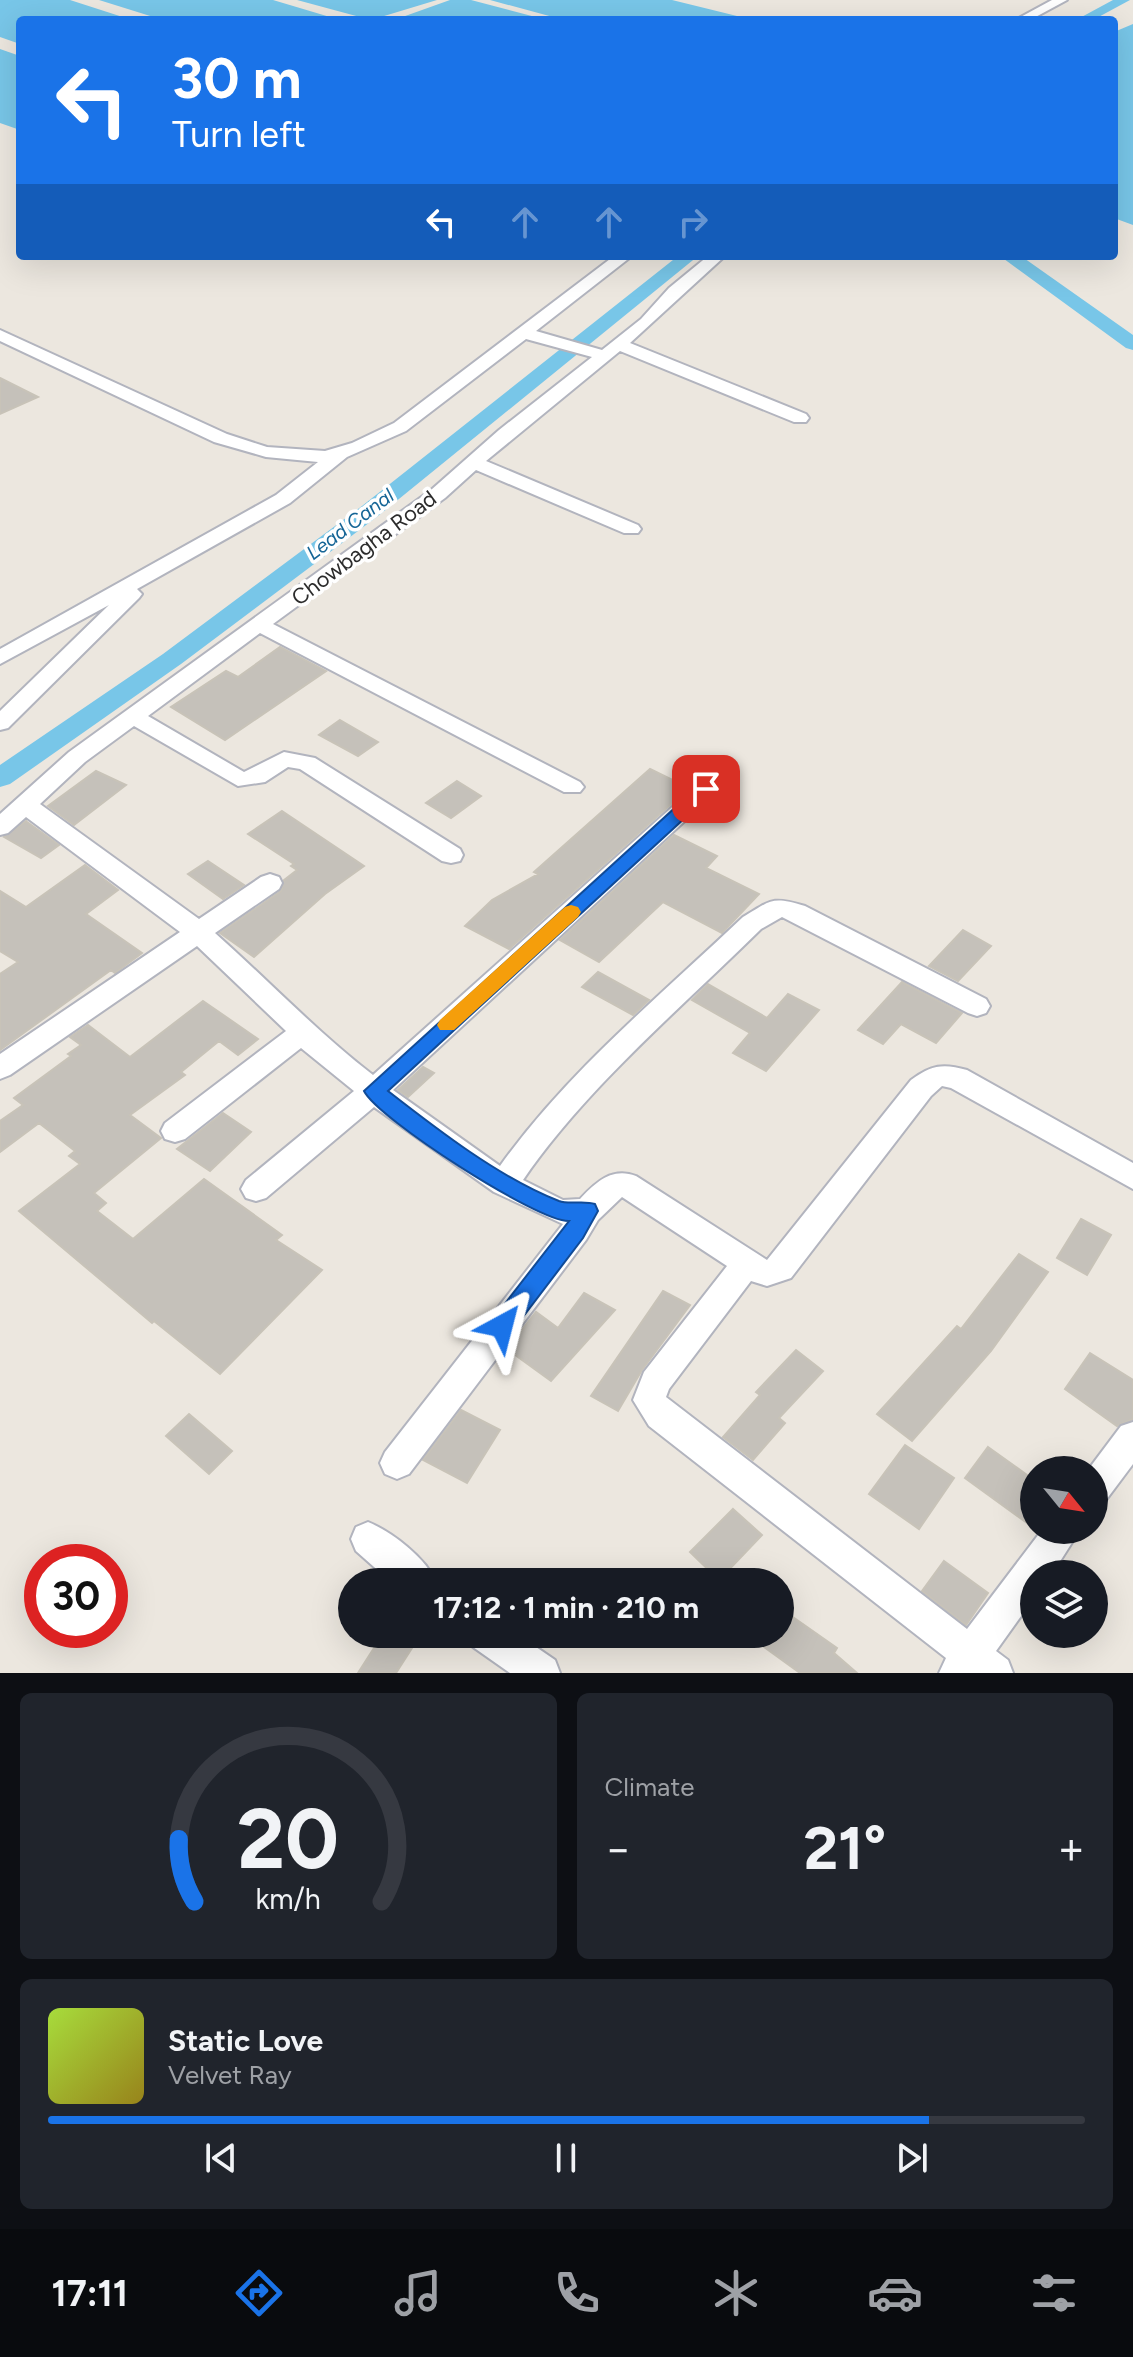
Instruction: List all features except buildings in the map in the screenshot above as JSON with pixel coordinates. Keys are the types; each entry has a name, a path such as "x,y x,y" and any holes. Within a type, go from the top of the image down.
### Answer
{"street":[{"path":"1029,16 1061,0"},
{"path":"0,335 219,438 295,456 341,453 400,427 619,260"},
{"name":"Chowbagha Road","path":"0,827 77,757 438,494 611,350 712,260"},
{"path":"524,333 611,350 800,418"},
{"path":"0,658 283,499 341,453"},
{"path":"474,462 631,529"},
{"path":"0,723 157,570"},
{"path":"260,625 572,787"},
{"path":"133,716 247,782 258,779 284,759 307,763 451,855"},
{"path":"256,1189 374,1091 706,789"},
{"path":"25,805 199,933 272,999 318,1048 411,1120 504,1184 560,1212 587,1211"},
{"path":"0,1068 270,883"},
{"path":"504,1184 540,1132 592,1077 752,923 779,907 796,912 977,1006"},
{"path":"175,1131 303,1032"},
{"path":"397,1463 575,1231 587,1211 609,1188 626,1184 747,1263 767,1273 780,1269 921,1088 937,1075 957,1078 1133,1177"},
{"path":"747,1263 655,1382 649,1400 661,1415 974,1667 1054,1544"},
{"path":"1108,1470 1133,1437"},
{"path":"368,1539 402,1568"},
{"path":"506,1648 542,1673"}],"water":[{"path":"0,0 70,0 120,16 16,16 16,43 0,37"},
{"path":"99,0 273,0 327,16 150,16"},
{"path":"297,0 437,0 384,16 356,16"},
{"path":"450,0 471,0 532,16 405,16"},
{"path":"490,0 672,0 737,16 549,16"},
{"path":"1133,24 1133,225 1118,219 1118,30"},
{"path":"0,49 16,55 16,129 0,123"}],"waterway":[{"name":"Lead Canal","path":"1091,16 1123,0"},
{"name":"Lead Canal","path":"0,778 172,659 370,511 684,260"},
{"path":"1015,260 1133,344"}],"slow traffic":[{"path":"447,1025 571,912"}],"route":[{"path":"502,1326 587,1211 560,1212 504,1184 374,1091 706,789"}]}
